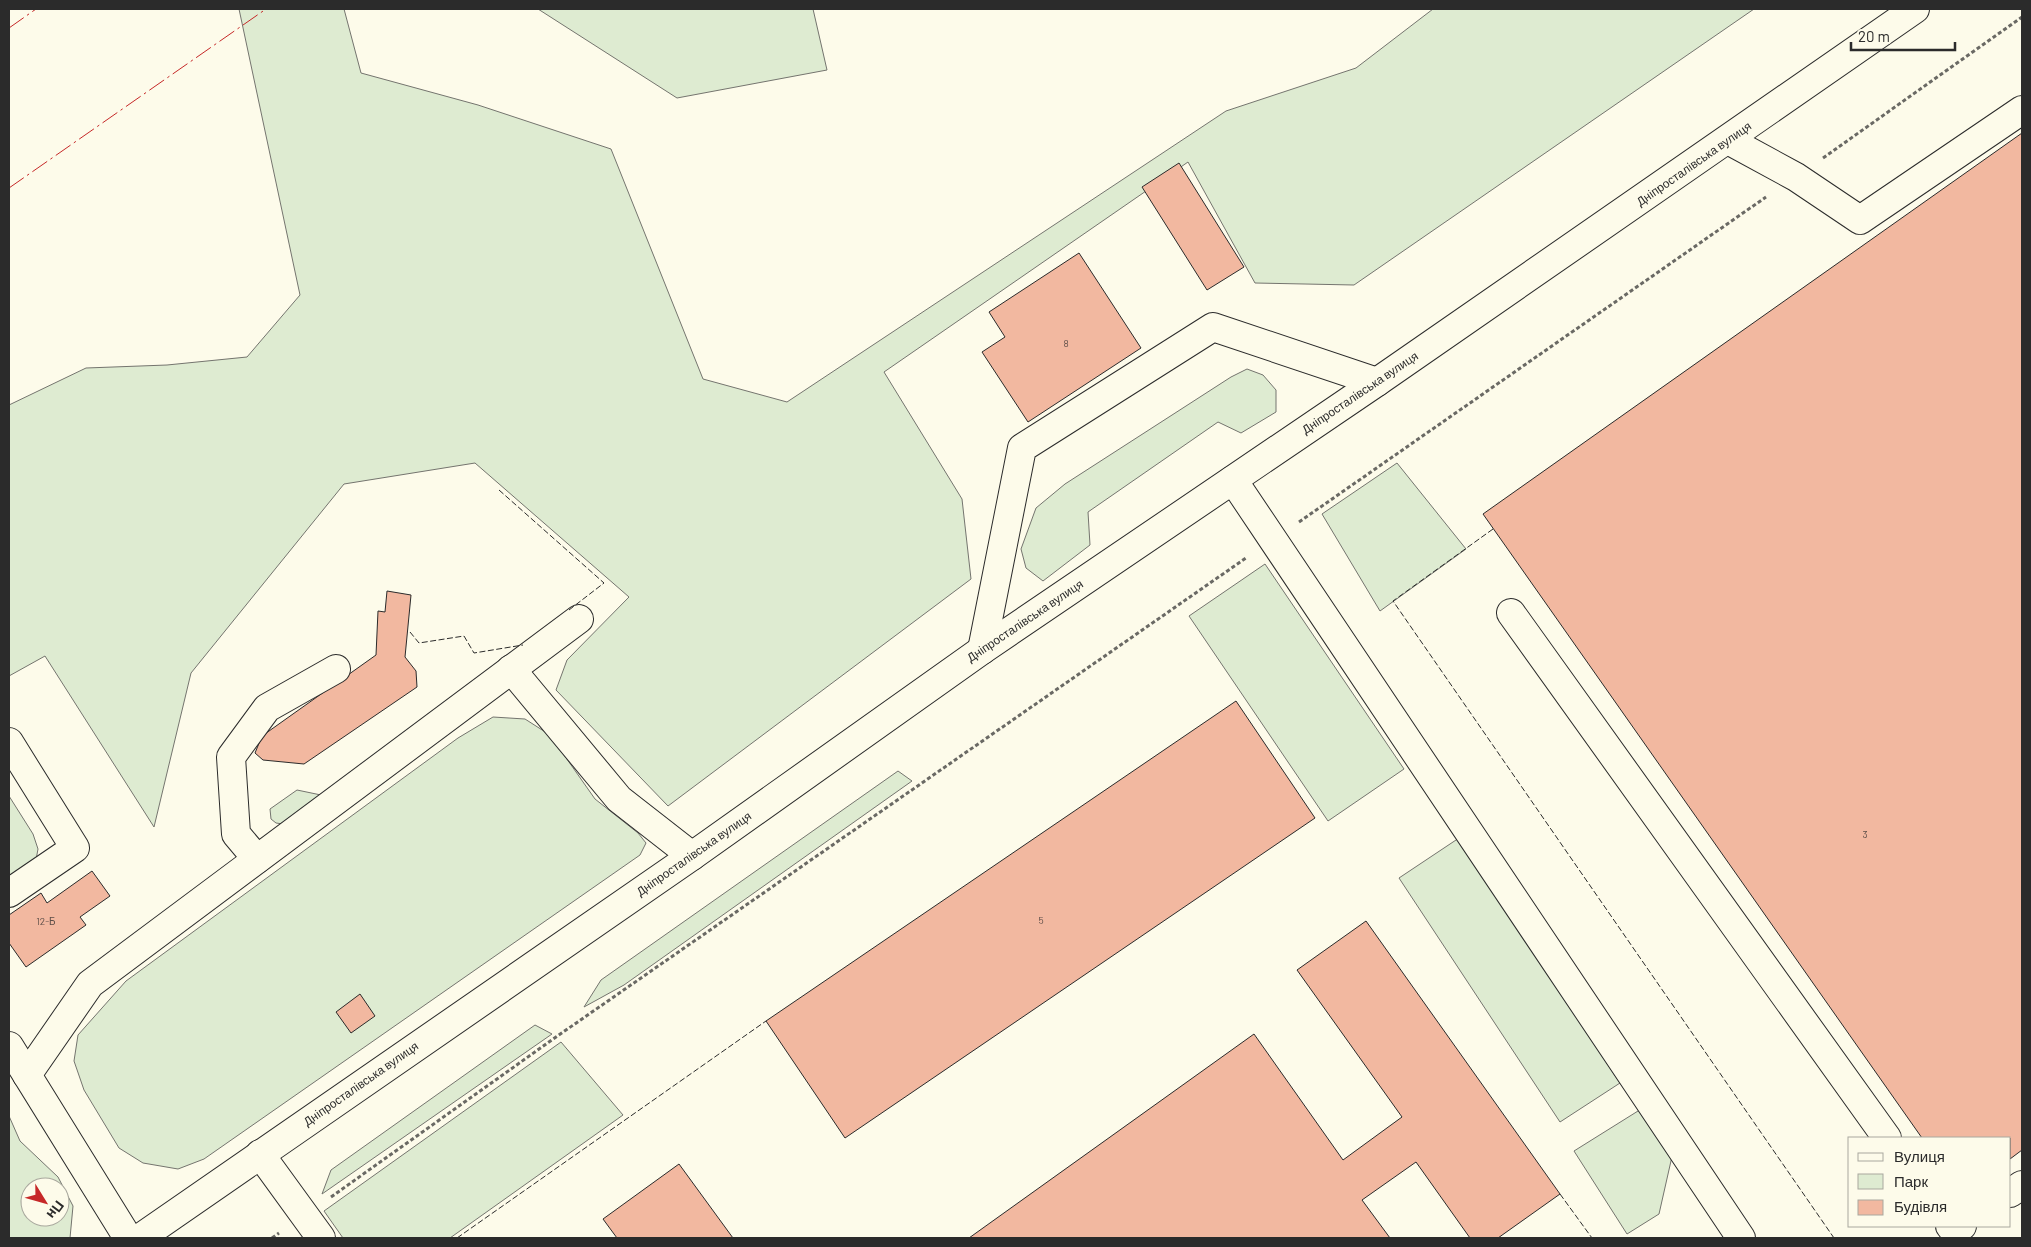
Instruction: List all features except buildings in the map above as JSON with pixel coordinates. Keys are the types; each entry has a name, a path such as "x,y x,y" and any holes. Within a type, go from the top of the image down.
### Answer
{"street":[{"name":"Дніпросталівська вулиця","path":"140,1238 692,856 982,650 1377,382 1915,9"},
{"path":"1728,140 1796,177 1860,220 2022,110"},
{"path":"982,650 1022,448 1213,327 1377,382"},
{"path":"1233,480 1741,1238"},
{"path":"1511,613 1886,1137"},
{"path":"27,1075 90,984 579,619"},
{"path":"257,859 236,834 232,757 267,708 336,669"},
{"path":"511,669 619,799 692,856"},
{"path":"9,742 75,848 9,893"},
{"path":"9,1046 128,1238"},
{"path":"260,1154 321,1238"},
{"path":"2011,1192 2022,1185"},
{"path":"1951,1227 1954,1231 1960,1227"}],"path":[{"path":"272,1238 556,1037 1796,177 2022,17"}],"green space":[{"path":"239,9 344,9 361,73 478,105 611,149 703,379 787,402 1226,111 1356,68 1433,9 1754,9 1354,285 1255,283 1188,162 884,372 962,499 971,579 668,806 556,690 567,660 629,597 475,463 344,484 191,673 154,827 45,656 9,676 9,405 86,368 167,365 247,357 300,295"},
{"path":"538,9 813,9 827,70 677,98"},
{"path":"1247,369 1263,375 1276,390 1276,412 1241,433 1218,422 1088,512 1090,545 1043,581 1026,568 1021,549 1036,508 1065,484 1231,377"},
{"path":"1397,463 1466,549 1380,611 1322,514"},
{"path":"1265,564 1404,769 1328,821 1189,616"},
{"path":"493,717 525,719 550,735 595,799 638,833 646,843 640,855 204,1159 178,1169 143,1163 119,1148 84,1090 74,1061 78,1035 126,981 458,738"},
{"path":"898,771 912,781 624,985 584,1007 601,980"},
{"path":"297,790 321,795 283,824 276,823 271,819 270,809"},
{"path":"9,796 33,834 38,849 35,865 9,886"},
{"path":"1459,838 1620,1083 1560,1122 1399,878"},
{"path":"535,1025 552,1034 322,1194 331,1170"},
{"path":"561,1042 623,1115 450,1238 343,1238 324,1211"},
{"path":"1646,1106 1673,1152 1659,1214 1627,1234 1574,1151"},
{"path":"9,1116 20,1141 58,1177 20,1177 20,1227 70,1227 70,1200 73,1206 70,1238 9,1238"}],"fence":[{"path":"499,490 604,583 569,610"},
{"path":"1493,529 1393,601 1834,1238"},
{"path":"410,632 419,643 464,636 474,653 523,645"},
{"path":"457,1238 766,1021"},
{"path":"1560,1194 1592,1238"}],"power":[{"path":"9,28 36,9"},
{"path":"9,188 266,9"}]}
